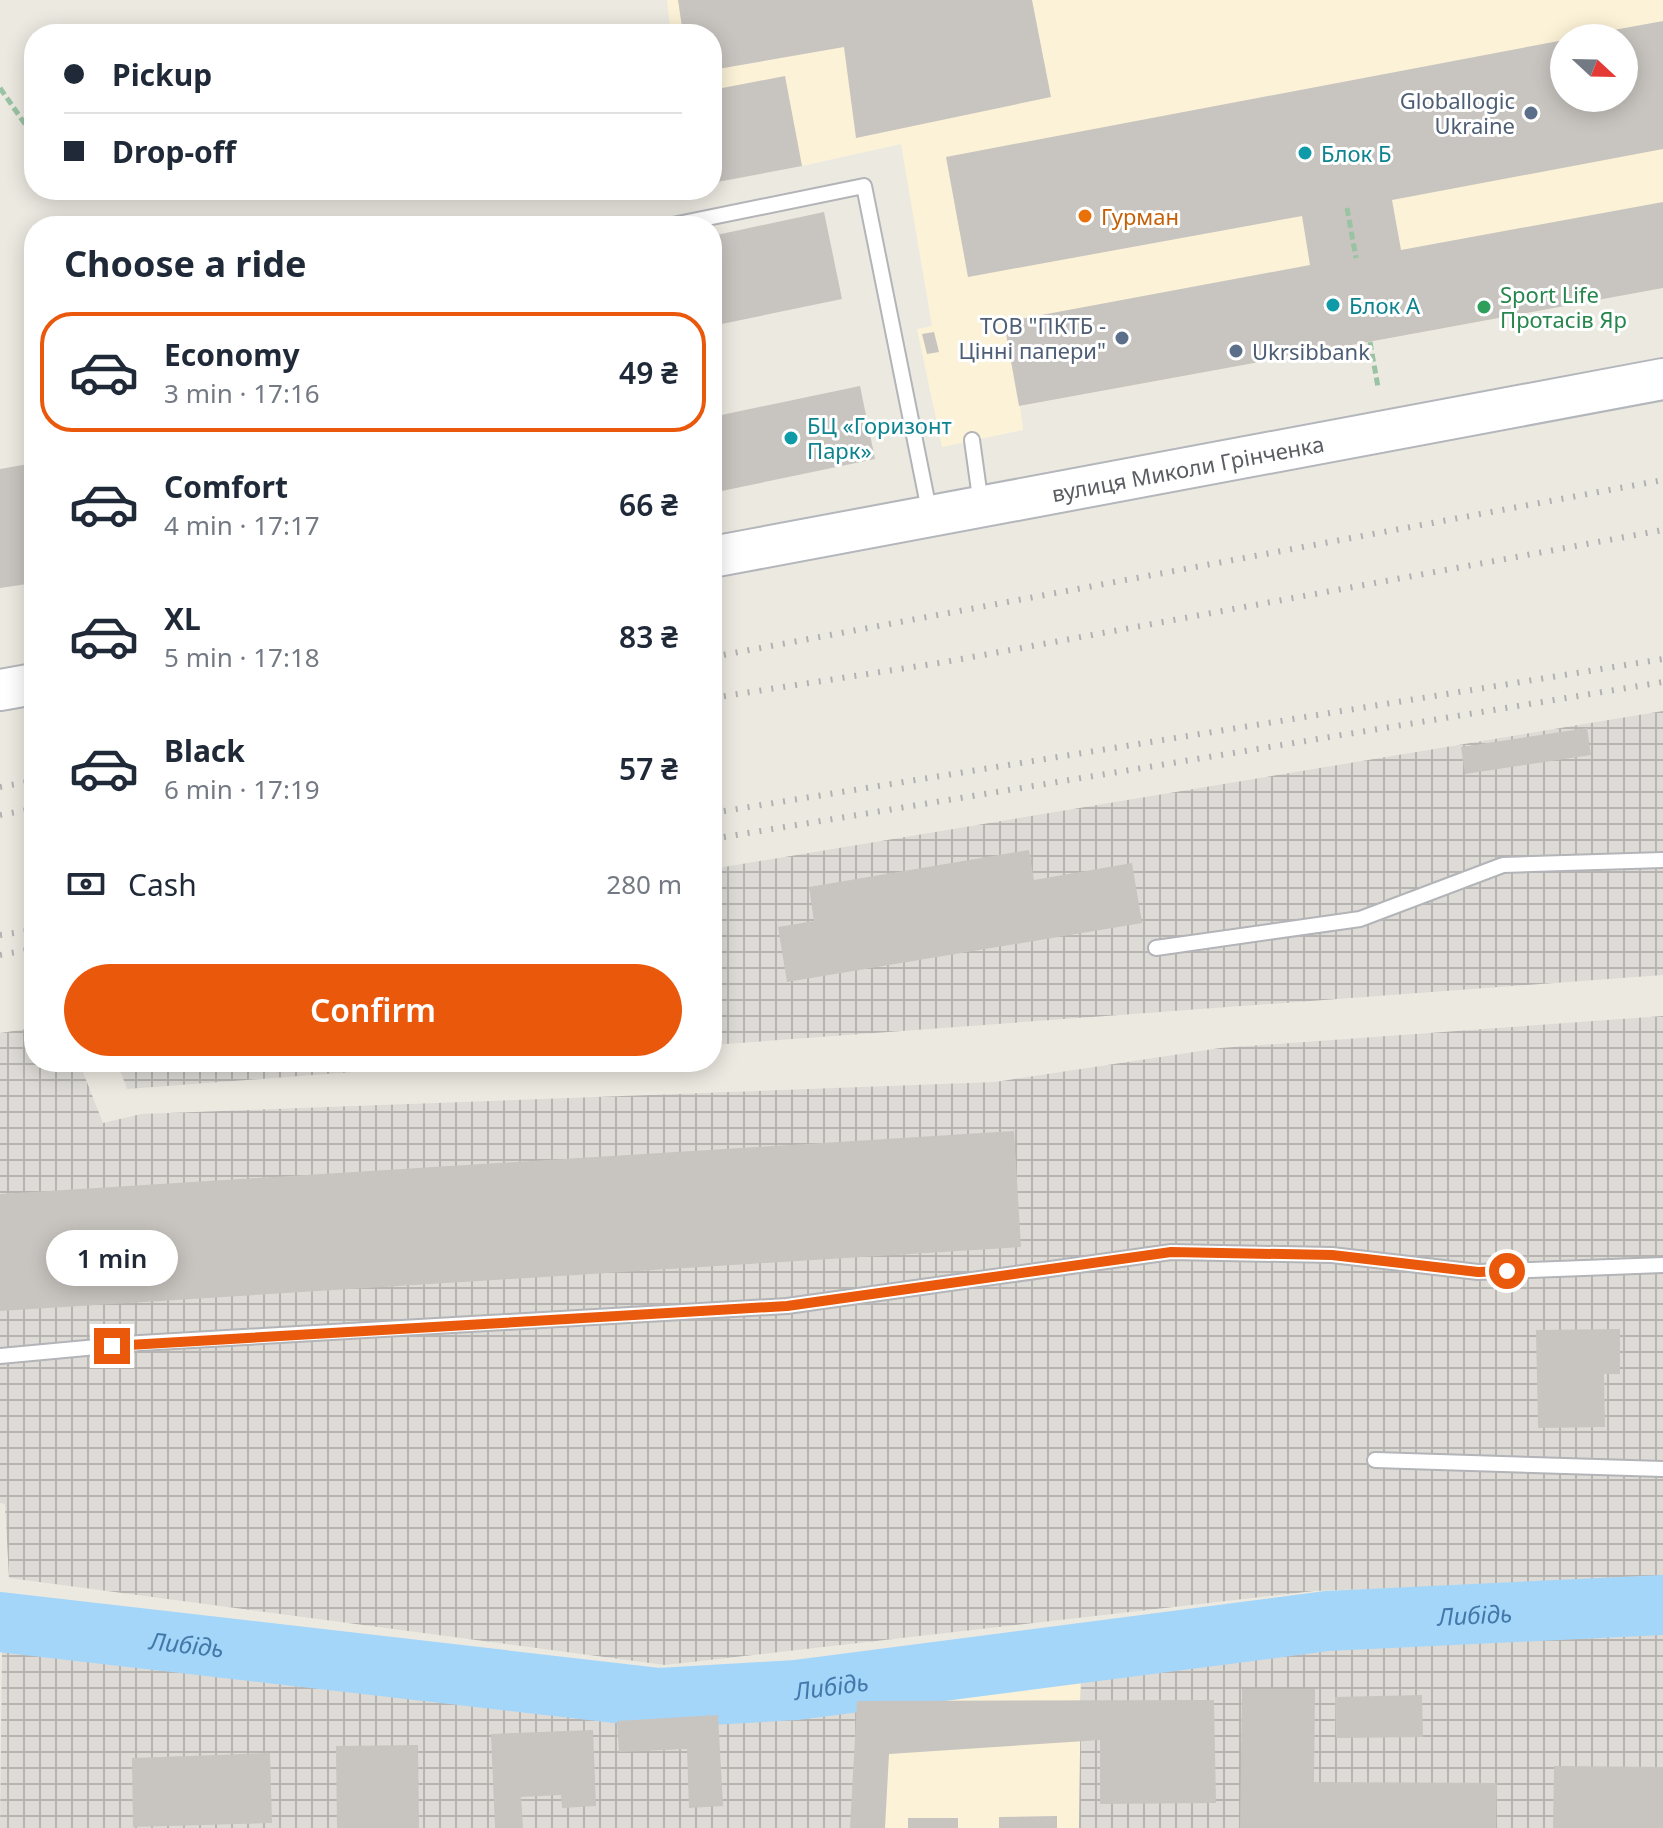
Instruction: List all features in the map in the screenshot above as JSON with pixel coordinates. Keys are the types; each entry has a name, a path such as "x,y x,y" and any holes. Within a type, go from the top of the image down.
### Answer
{"main road":[{"name":"вулиця Миколи Грінченка","path":"722,555 1663,379"},
{"path":"0,690 24,686"}],"lane":[{"path":"717,216 864,186 930,516"},
{"path":"972,440 982,505"},
{"path":"1156,948 1360,919 1503,865 1663,860"},
{"path":"0,1356 140,1343 787,1306 1171,1252 1332,1255 1478,1272 1663,1265"},
{"path":"1375,1460 1663,1469"}],"path":[{"path":"0,88 24,123"},
{"path":"1347,208 1356,258"},
{"path":"1370,342 1378,387"}],"shaded area":[{"path":"667,0 1663,0 1663,288 1020,406 1023,430 942,447 917,329 932,326 901,144 802,166 722,98 722,24 670,24"},
{"path":"1663,711 1663,975 722,1044 722,867"},
{"path":"1663,1016 1663,1579 1314,1591 665,1665 9,1578 5,1504 0,1503 0,1033 24,1029 24,1072 83,1072 103,1123 141,1114 995,1082 1220,1048"},
{"path":"121,1072 353,1072 127,1089"},
{"path":"1663,1627 1663,1828 1079,1828 1081,1675 1331,1641"},
{"path":"2,1652 628,1703 858,1691 853,1828 0,1828"},
{"path":"1081,1675 1079,1828 853,1828 858,1691"}],"building":[{"path":"678,0 1032,0 1051,97 856,138 844,47 722,68 722,24 682,24"},
{"path":"1663,21 1663,149 1392,200 1401,250 1663,202 1663,288 1019,406 1004,322 1310,265 1302,216 968,277 946,157 1550,43 1550,112 1638,112 1638,26"},
{"path":"785,76 802,166 722,181 722,88"},
{"path":"824,212 842,299 722,324 722,234"},
{"path":"934,332 939,352 927,354 922,334"},
{"name":"БЦ «Горизонт Парк»","path":"860,386 875,459 722,491 722,415"},
{"path":"24,465 24,584 0,588 0,469"},
{"path":"1587,728 1591,755 1465,774 1461,747"},
{"path":"1029,850 1034,880 1132,863 1142,923 787,982 778,927 814,921 809,887"},
{"path":"1014,1131 1021,1247 0,1311 0,1194"},
{"path":"1620,1329 1620,1374 1604,1374 1605,1427 1538,1428 1536,1330"},
{"path":"1242,1689 1315,1689 1314,1782 1497,1783 1496,1828 1240,1828"},
{"path":"1422,1695 1423,1737 1336,1738 1335,1697"},
{"path":"1214,1700 1216,1803 1100,1804 1100,1740 889,1754 885,1828 850,1828 857,1701"},
{"path":"718,1715 723,1806 689,1808 687,1749 619,1752 617,1721"},
{"path":"593,1730 596,1806 562,1808 561,1795 521,1797 523,1828 495,1828 491,1734"},
{"path":"418,1745 419,1828 337,1828 336,1746"},
{"path":"270,1753 272,1823 133,1827 132,1758"},
{"path":"1554,1766 1663,1767 1663,1828 1553,1828"},
{"path":"1057,1816 1057,1828 999,1828 999,1817"},
{"path":"908,1818 958,1818 958,1828 908,1828"}],"waterway":[{"name":"Либідь","path":"0,1622 659,1698 796,1690 1327,1621 1663,1605"}],"railway":[{"path":"722,655 1663,480"},
{"path":"722,696 945,662 1663,530"},
{"path":"722,811 1663,659"},
{"path":"722,837 1663,682"},
{"path":"0,787 24,783"},
{"path":"0,815 24,811"},
{"path":"0,935 24,931"},
{"path":"0,955 24,951"}],"place":[{"name":"Globallogic Ukraine","path":"1531,113"},
{"name":"Блок Б","path":"1305,153"},
{"name":"Гурман","path":"1085,216"},
{"name":"Блок А","path":"1333,305"},
{"name":"Sport Life Протасів Яр","path":"1484,307"},
{"name":"ТОВ \"ПКТБ - Цінні папери\"","path":"1122,338"},
{"name":"Ukrsibbank","path":"1236,351"},
{"name":"БЦ «Горизонт Парк»","path":"791,438"}],"route":[{"path":"112,1346 787,1306 1171,1252 1332,1255 1478,1272 1507,1271"}]}
